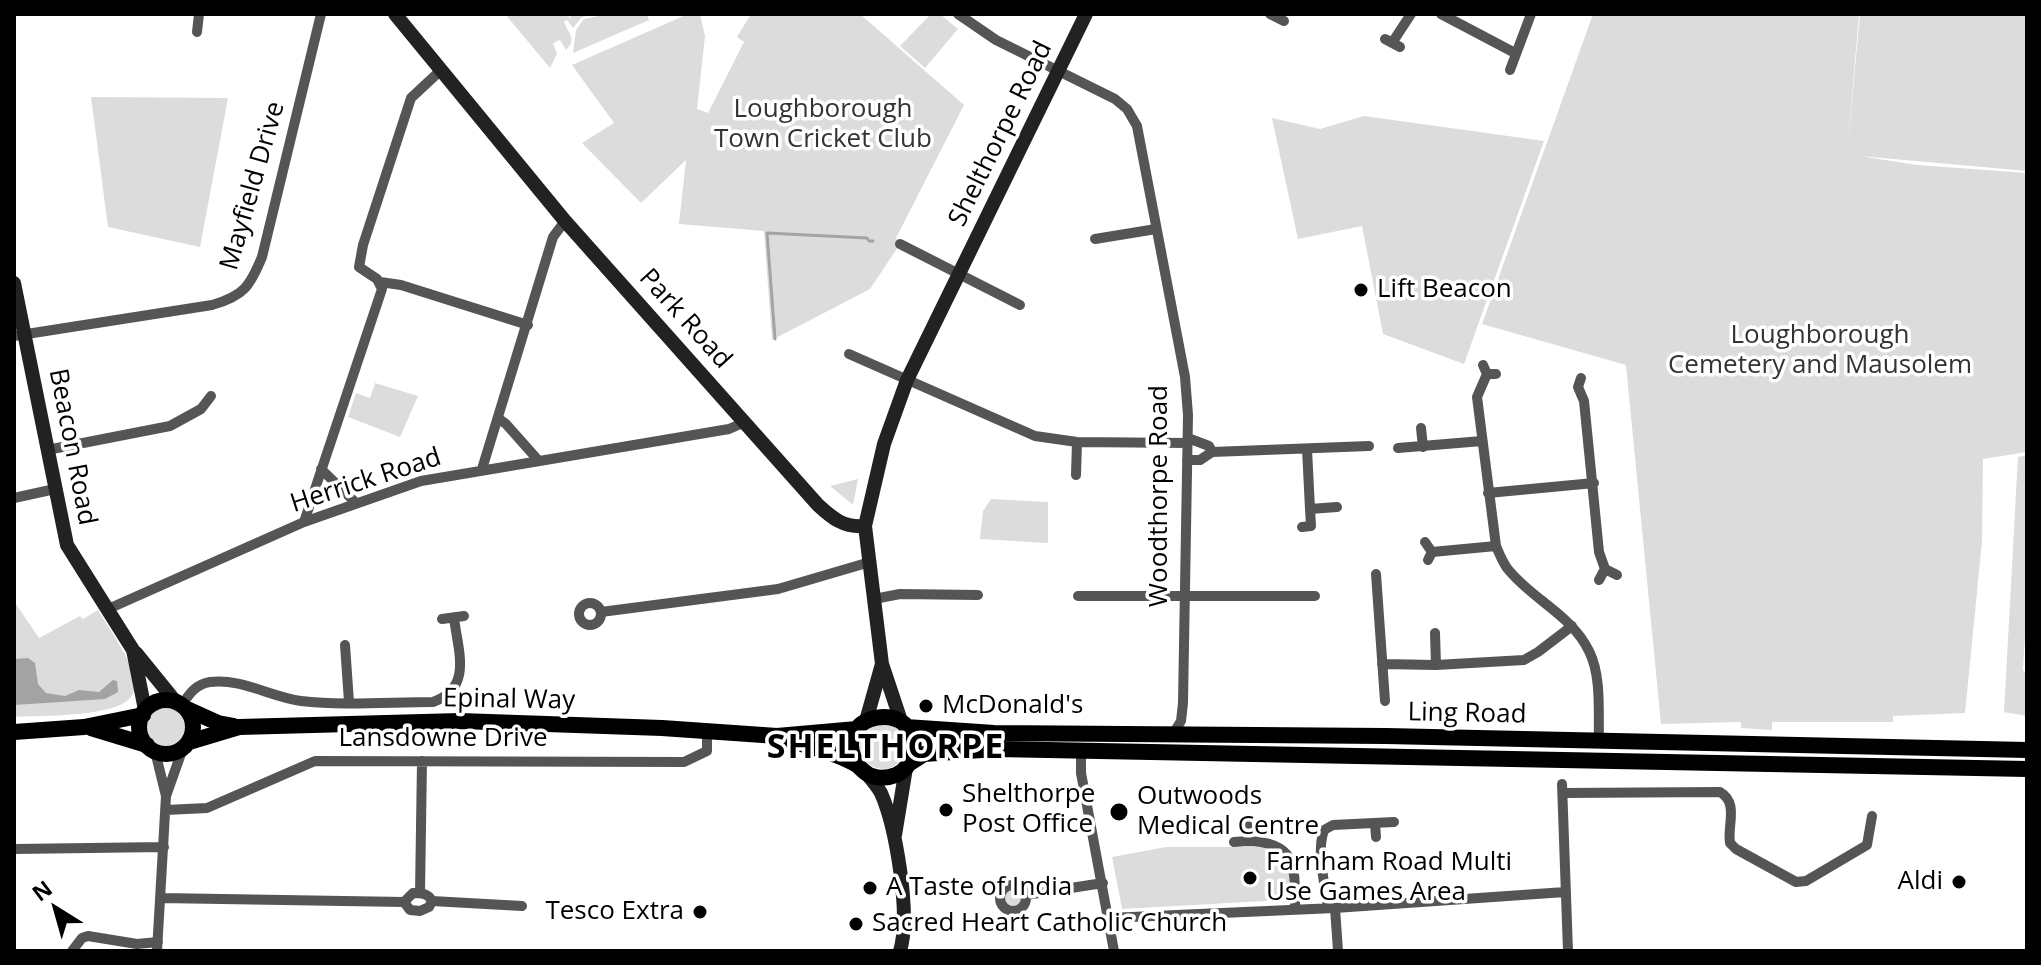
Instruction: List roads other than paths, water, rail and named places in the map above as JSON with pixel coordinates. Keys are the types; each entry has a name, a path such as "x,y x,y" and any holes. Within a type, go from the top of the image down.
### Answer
{"main road":[{"path":"14,732 84,727 144,712 156,702 181,705 193,721 192,736 186,745 169,754 84,727"},
{"name":"Epinal Way","path":"181,705 218,723 239,727 460,721 777,736 862,725"},
{"path":"144,712 140,734 151,748"},
{"path":"883,716 904,724 914,744 908,766 891,777 882,778 862,770 852,751 862,725 883,716"},
{"name":"Ling Road","path":"904,724 994,733 1386,736 2027,750"},
{"name":"Epinal Way","path":"186,745 239,727"},
{"path":"1151,752 1173,734"},
{"name":"Epinal Way","path":"777,736 862,770"},
{"name":"Ling Road","path":"908,766 924,754 996,749 2027,769"}],"street":[{"path":"197,32 199,14"},
{"name":"Mayfield Drive","path":"19,335 212,305 230,300 250,286 262,257 321,14"},
{"name":"Park Road","path":"395,14 565,221 833,519 846,525 865,526"},
{"name":"Woodthorpe Road","path":"958,14 996,40 1115,99 1132,116 1137,126 1185,377 1188,440 1183,703 1181,721 1173,734"},
{"name":"Shelthorpe Road","path":"865,526 884,444 907,380 1086,14"},
{"path":"1392,43 1411,14"},
{"path":"1441,14 1515,53"},
{"path":"1510,70 1531,14"},
{"path":"441,70 411,98 358,263 362,271 380,282 401,285 528,325"},
{"path":"482,469 553,237 565,221"},
{"path":"1095,239 1156,229"},
{"path":"900,244 1020,305"},
{"path":"304,522 382,289 380,282"},
{"name":"Beacon Road","path":"14,283 19,335 67,545 133,650 181,705"},
{"path":"849,354 1023,432 1077,442 1188,440 1209,446 1212,452"},
{"path":"1489,371 1477,397 1496,546 1505,566 1572,626 1589,652 1596,673 1599,742"},
{"path":"1575,385 1584,401 1602,574 1617,575"},
{"path":"47,450 170,426 201,409 211,396"},
{"path":"498,418 538,460"},
{"name":"Herrick Road","path":"108,609 304,522 429,478 729,429 745,422"},
{"path":"1421,428 1423,447"},
{"path":"1398,448 1482,441"},
{"path":"1076,475 1077,442"},
{"path":"1187,460 1200,460 1212,452 1369,446"},
{"path":"1302,527 1311,526 1307,449"},
{"path":"321,469 356,503"},
{"path":"1488,493 1594,483"},
{"path":"14,498 55,489"},
{"path":"1310,509 1337,507"},
{"path":"865,526 882,664 904,724"},
{"path":"1425,542 1430,556 1496,546"},
{"path":"601,612 778,589 870,562"},
{"name":"Ling Road","path":"1376,574 1385,701"},
{"path":"874,599 900,594 978,595"},
{"path":"1078,596 1315,596"},
{"path":"181,705 196,687 213,681 239,684 289,699 433,702 454,690 461,670 459,617 442,619"},
{"path":"1382,664 1436,665 1524,660 1572,626"},
{"path":"1435,633 1436,665"},
{"path":"345,645 349,702"},
{"name":"Beacon Road","path":"133,650 144,712"},
{"path":"862,725 882,664"},
{"name":"Lansdowne Drive","path":"166,810 207,808 315,761 684,762 707,751 707,731"},
{"path":"166,796 186,745"},
{"path":"72,951 82,938 88,936 157,946 166,796 151,748"},
{"path":"1081,750 1081,773 1114,951"},
{"path":"420,893 422,761"},
{"path":"895,835 908,766"},
{"path":"862,770 879,790 895,835 904,924 900,951"},
{"path":"1568,951 1562,789 1720,792 1732,803 1727,844 1792,881 1801,882 1867,845 1872,816"},
{"path":"1338,951 1321,838 1324,830 1333,825 1394,822"},
{"path":"1247,823 1247,841"},
{"path":"1375,823 1376,837"},
{"path":"1234,842 1273,843 1289,856 1294,868 1295,908"},
{"path":"14,849 164,847"},
{"path":"1026,895 1103,883"},
{"path":"1109,918 1565,892"},
{"path":"404,902 409,894 420,893 432,901"},
{"path":"161,898 404,902"},
{"path":"404,902 410,910 420,911 426,910 432,901"},
{"path":"432,901 522,906"}],"waterway":[{"path":"775,339 767,233 867,238 873,241"}],"place":[{"name":"Lift Beacon","path":"1361,290"},
{"name":"McDonald's","path":"926,706"},
{"name":"Shelthorpe Post Office","path":"946,810"},
{"name":"Outwoods Medical Centre","path":"1119,812"},
{"name":"Farnham Road Multi Use Games Area","path":"1250,878"},
{"name":"Aldi","path":"1959,882"},
{"name":"A Taste of India","path":"870,888"},
{"name":"Tesco Extra","path":"700,912"},
{"name":"Sacred Heart Catholic Church","path":"856,924"}],"district":[{"name":"SHELTHORPE","path":"886,748"}],"park label":[{"name":"Loughborough Town Cricket Club","path":"823,125"},
{"name":"Loughborough Cemetery and Mausolem","path":"1820,351"}]}
